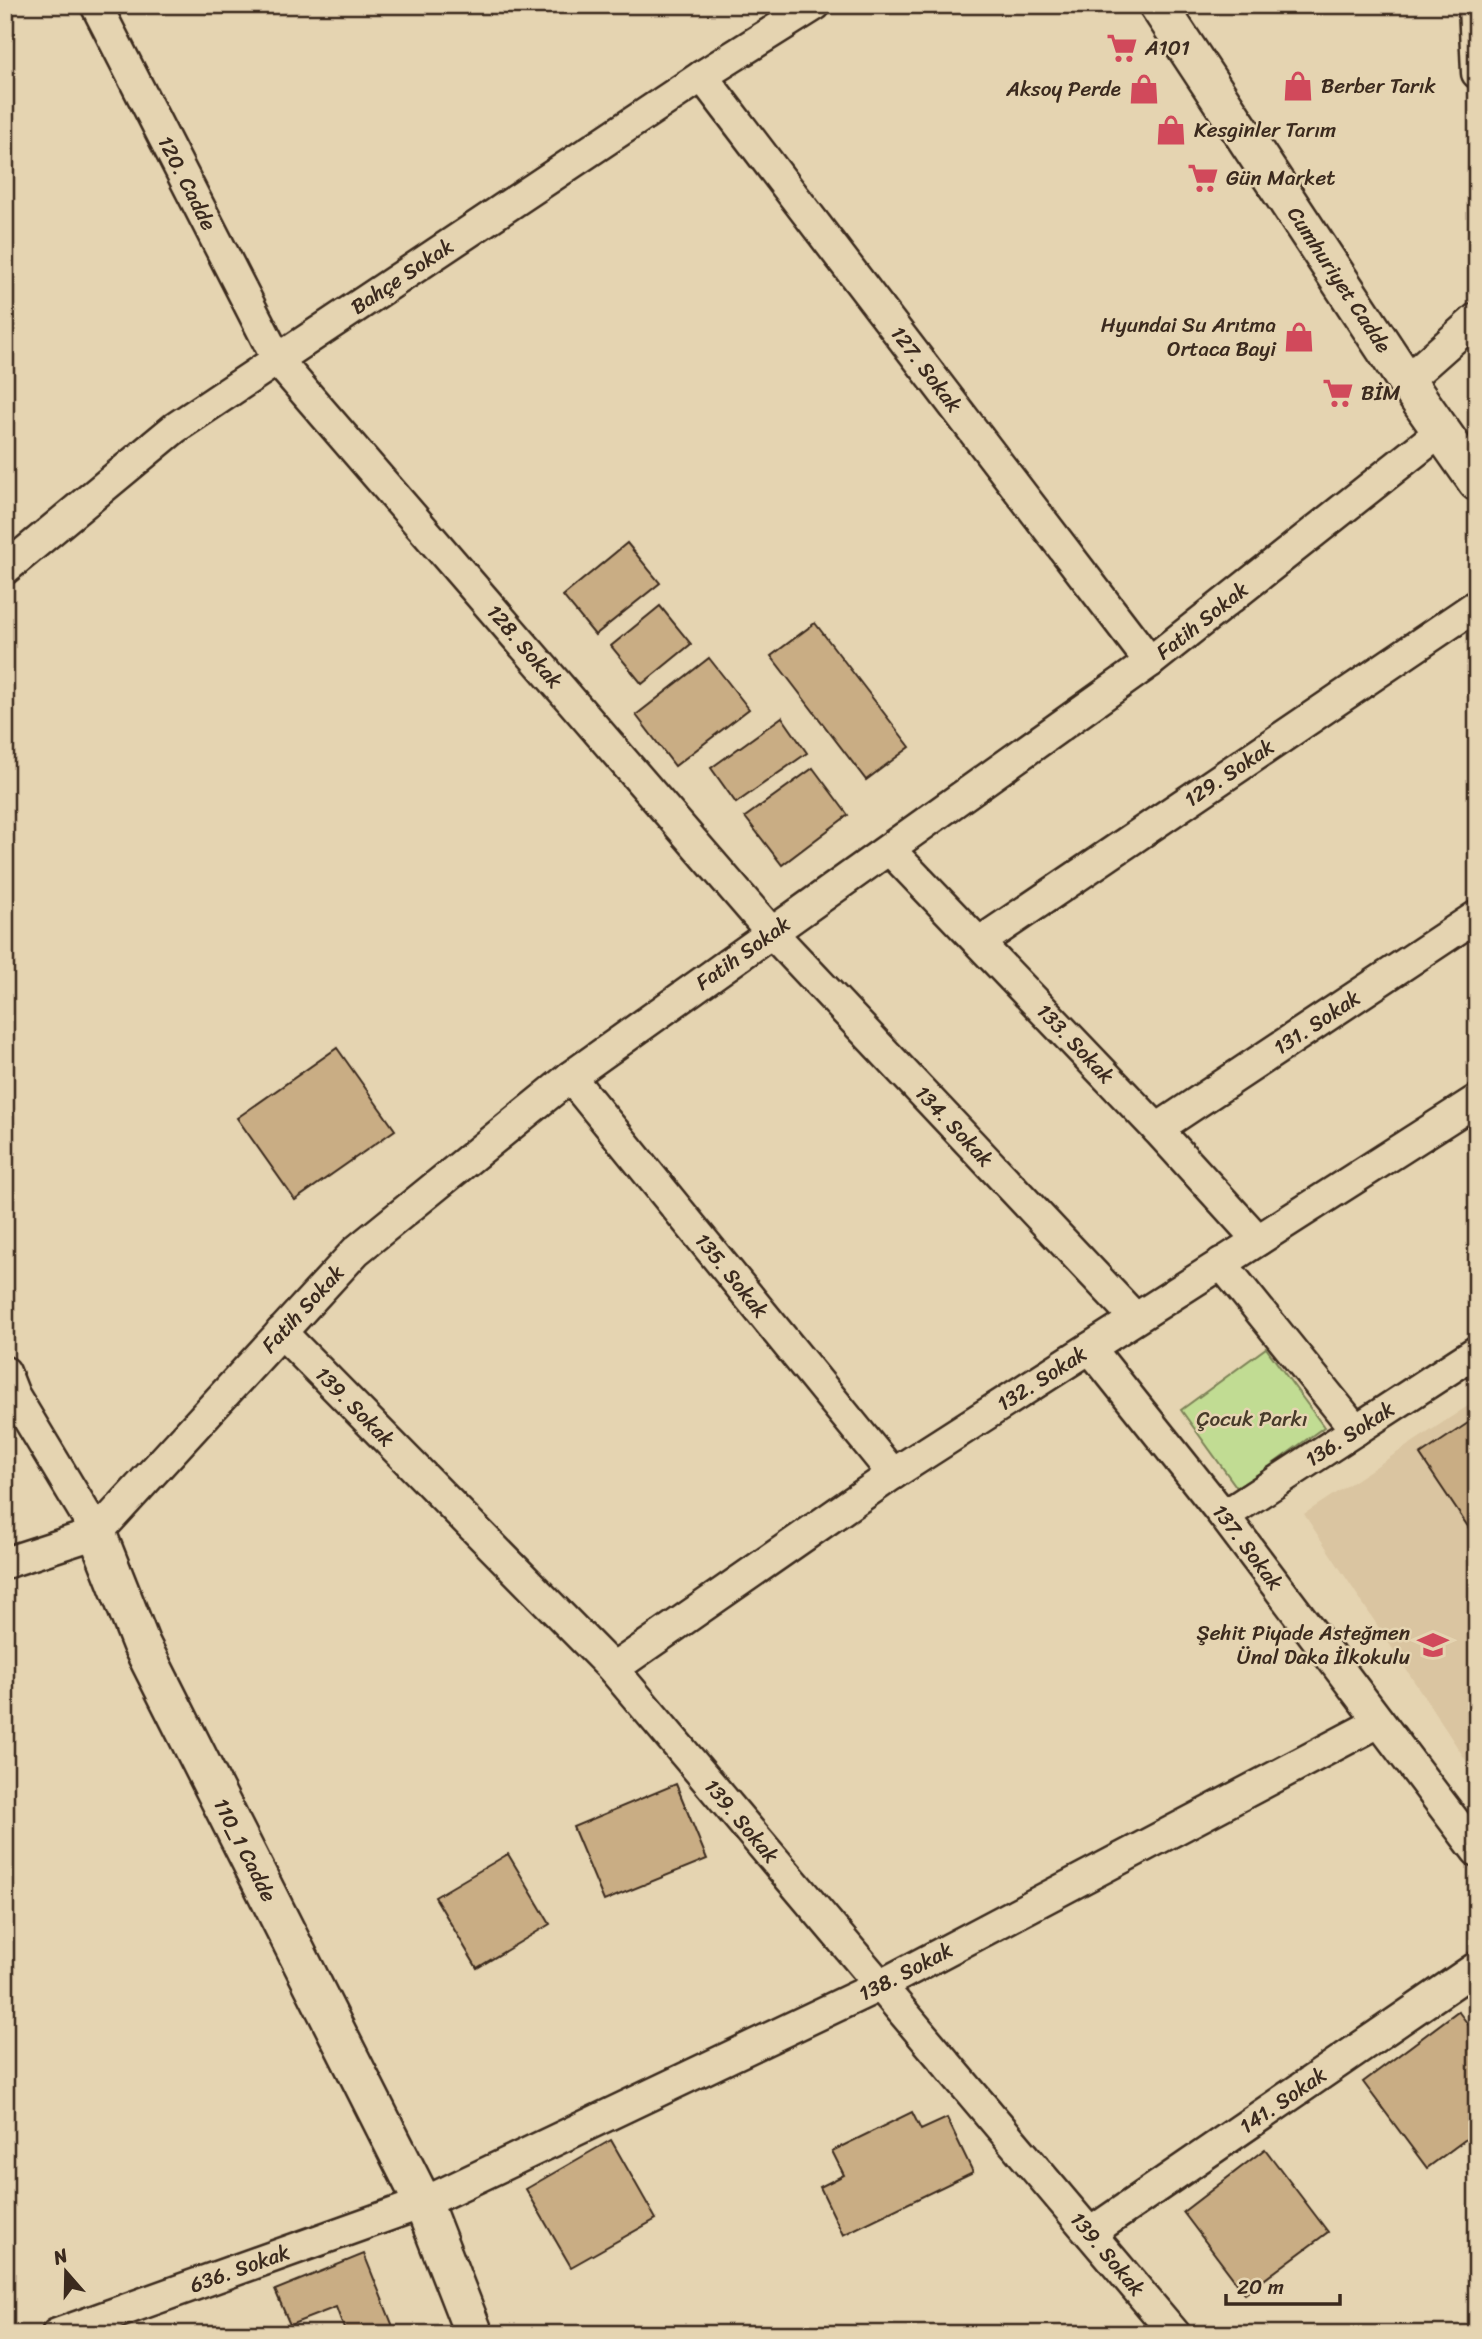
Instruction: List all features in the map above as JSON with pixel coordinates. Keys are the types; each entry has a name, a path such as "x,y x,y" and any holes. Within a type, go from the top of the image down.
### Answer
{"street":[{"name":"120. Cadde","path":"96,5 278,361"},
{"name":"Bahçe Sokak","path":"5,569 175,428 702,76 782,15 815,5"},
{"name":"Cumhuriyet Cadde","path":"1158,5 1440,432 1477,482"},
{"path":"1474,5 1477,74"},
{"name":"127. Sokak","path":"702,76 1150,662"},
{"path":"1406,381 1477,318"},
{"name":"128. Sokak","path":"278,361 772,933"},
{"name":"Fatih Sokak","path":"97,1532 356,1251 570,1077 1150,662 1440,432"},
{"name":"129. Sokak","path":"980,942 1477,605"},
{"name":"133. Sokak","path":"890,850 1157,1129 1258,1240"},
{"name":"131. Sokak","path":"1157,1129 1477,916"},
{"name":"134. Sokak","path":"772,933 1135,1318"},
{"name":"135. Sokak","path":"570,1077 893,1474"},
{"name":"132. Sokak","path":"613,1669 893,1474 1477,1100"},
{"path":"1221,1263 1356,1430"},
{"name":"139. Sokak","path":"281,1332 613,1669 1175,2334"},
{"name":"137. Sokak","path":"1090,1348 1224,1516 1477,1852"},
{"name":"136. Sokak","path":"1224,1516 1477,1351"},
{"name":"110_1 Cadde","path":"5,1371 14,1395 97,1532 141,1644 423,2203 474,2334"},
{"path":"5,1563 97,1532"},
{"name":"138. Sokak","path":"423,2203 881,1985 1379,1721"},
{"name":"141. Sokak","path":"1090,2233 1477,1967"},
{"name":"636. Sokak","path":"57,2334 423,2203"}],"shaded area":[{"name":"Şehit Piyade Asteğmen Ünal Daka İlkokulu","path":"1477,1400 1477,1777 1304,1514"}],"green space":[{"name":"Çocuk Parkı","path":"1266,1348 1324,1427 1238,1489 1181,1410"}],"building":[{"path":"627,543 660,583 595,635 563,596"},
{"path":"660,606 691,644 642,684 611,646"},
{"path":"815,623 910,747 866,780 771,656"},
{"path":"709,658 749,709 675,766 636,715"},
{"path":"782,717 807,753 736,803 711,768"},
{"path":"813,768 848,815 782,865 745,817"},
{"path":"337,1048 395,1130 295,1200 237,1118"},
{"path":"1477,1417 1477,1540 1420,1455"},
{"path":"676,1784 707,1859 604,1901 573,1827"},
{"path":"508,1854 550,1924 477,1968 435,1897"},
{"path":"1458,2011 1477,2036 1477,2131 1427,2168 1363,2082"},
{"path":"912,2112 921,2130 947,2118 973,2172 843,2235 820,2187 844,2175 832,2151"},
{"path":"611,2140 656,2219 571,2267 526,2189"},
{"path":"1265,2149 1328,2232 1245,2294 1183,2212"},
{"path":"364,2254 396,2334 346,2334 336,2307 290,2325 275,2290"}],"place":[{"name":"A101","path":"1122,48"},
{"name":"Berber Tarık","path":"1298,86"},
{"name":"Aksoy Perde","path":"1144,89"},
{"name":"Kesginler Tarım","path":"1171,130"},
{"name":"Gün Market","path":"1203,178"},
{"name":"Hyundai Su Arıtma Ortaca Bayi","path":"1299,337"},
{"name":"BİM","path":"1338,393"},
{"name":"Şehit Piyade Asteğmen Ünal Daka İlkokulu","path":"1433,1645"}]}
